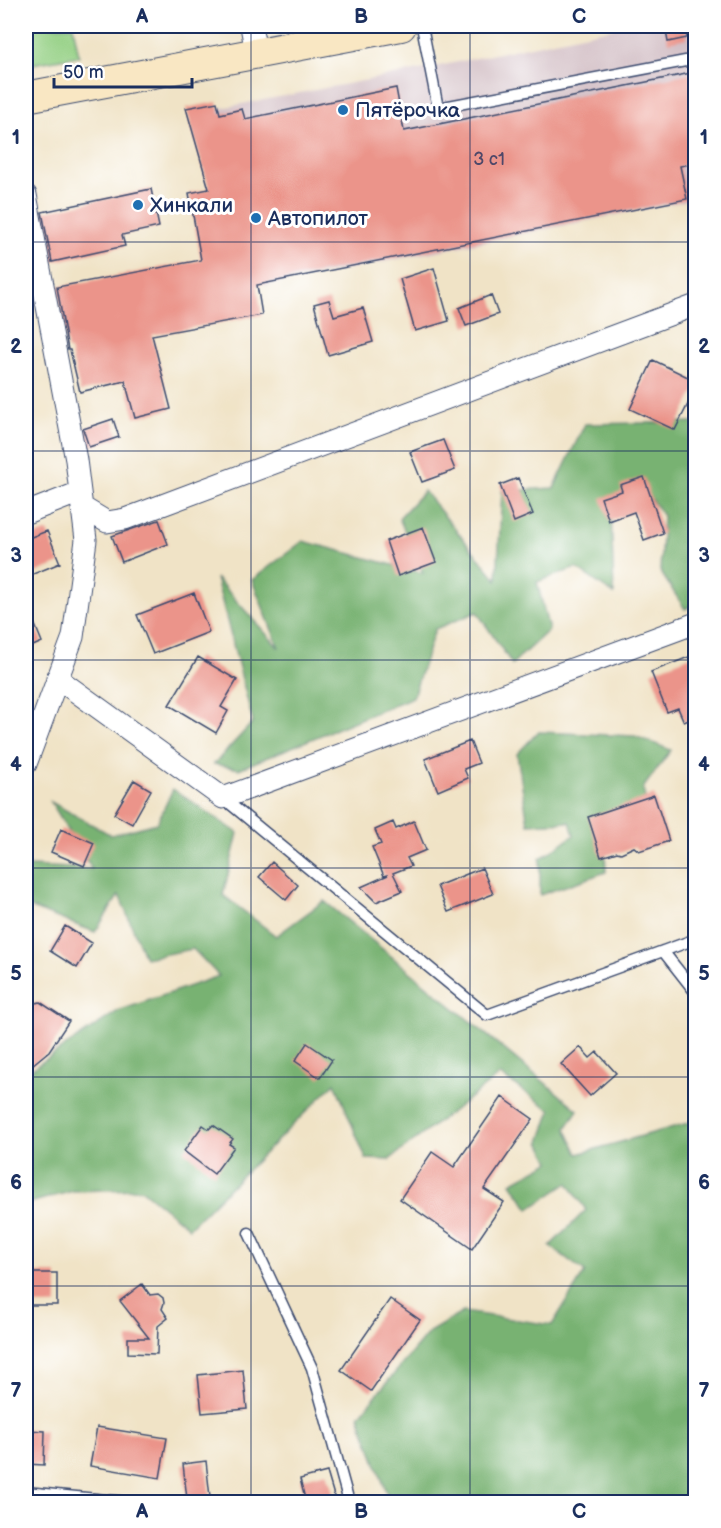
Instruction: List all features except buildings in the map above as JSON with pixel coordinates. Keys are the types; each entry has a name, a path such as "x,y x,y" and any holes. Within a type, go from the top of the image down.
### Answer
{"main road":[{"path":"26,97 253,39 401,26"}],"street":[{"path":"26,195 28,220 76,460 86,540 73,637 26,764"},
{"path":"81,500 107,522 125,519 696,305"},
{"path":"26,513 81,500"},
{"path":"57,678 223,798 696,623"}],"lane":[{"path":"422,26 438,108 696,59"},
{"path":"693,26 696,38"},
{"path":"223,798 487,1015 696,939"},
{"path":"663,951 696,993"},
{"path":"249,1233 312,1368 350,1503"},
{"path":"26,1492 127,1503"}],"shaded area":[{"path":"624,26 695,26 695,199 265,286 216,109 430,68"}],"green space":[{"path":"26,26 73,26 79,56 26,65"},
{"path":"695,422 695,604 685,609 660,571 663,516 640,483 611,511 614,594 576,568 537,582 549,630 512,664 477,612 435,629 413,697 239,769 214,764 253,722 216,578 279,648 252,580 303,541 423,573 399,518 424,491 497,580 502,491 554,488 585,424"},
{"path":"538,732 635,736 671,750 643,788 648,812 604,829 606,872 540,895 540,859 574,835 570,822 528,824 517,754"},
{"path":"173,789 238,833 223,895 276,936 324,901 578,1110 566,1128 578,1154 695,1121 695,1502 390,1502 359,1416 429,1332 463,1312 552,1325 585,1272 550,1246 586,1210 568,1183 529,1209 511,1183 550,1162 540,1142 551,1110 500,1075 389,1160 366,1159 335,1083 189,1228 141,1189 73,1191 26,1204 26,1073 118,1011 219,976 193,949 145,958 119,895 95,932 26,906 26,873 29,866 92,869 51,802 111,835 157,823"}],"place":[{"name":"Пятёрочка","path":"343,110"},
{"name":"Хинкали","path":"138,205"},
{"name":"Автопилот","path":"256,218"}]}
